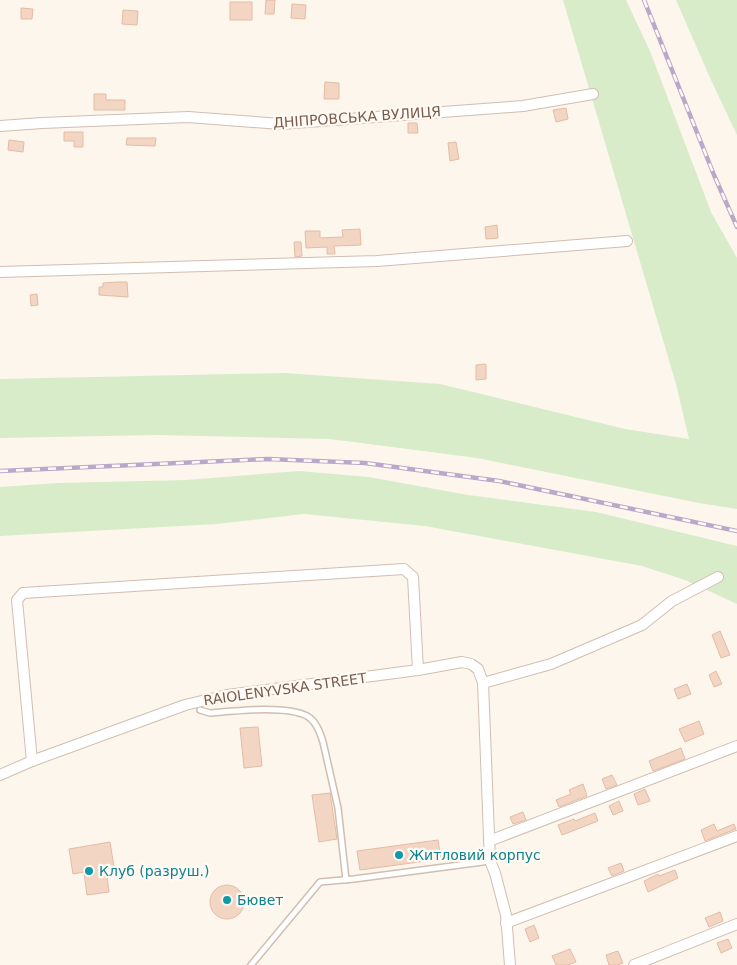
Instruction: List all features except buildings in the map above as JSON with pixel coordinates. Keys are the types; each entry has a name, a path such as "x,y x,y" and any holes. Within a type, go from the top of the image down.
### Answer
{"street":[{"name":"ДНІПРОВСЬКА ВУЛИЦЯ","path":"0,126 188,117 282,124 523,106 594,94"},
{"path":"0,272 377,260 627,241"},
{"path":"32,761 17,600 24,593 404,569 413,577 418,670"},
{"path":"510,965 506,914 490,861 483,683 552,664 642,625 672,602 718,577"},
{"name":"RAIOLENYVSKA STREET","path":"0,775 32,761 185,705 200,706 227,695 418,670 462,662 471,664 478,669 483,683"},
{"path":"489,841 737,746"},
{"path":"506,923 737,836"},
{"path":"634,965 737,924"}],"lane":[{"path":"200,706 210,712 276,710 294,712 308,717 316,725 323,742 338,808 346,880"},
{"path":"251,965 320,882 490,861"}],"green space":[{"path":"563,0 626,0 650,51 711,212 737,258 737,509 477,458 330,439 157,435 0,438 0,379 285,373 440,384 625,429 689,439 676,384"},
{"path":"676,0 737,0 737,135 711,80"},
{"path":"299,471 369,477 468,495 596,512 737,546 737,604 685,580 642,566 425,526 304,514 217,524 0,536 0,487 58,483 186,480"}],"railway":[{"path":"644,0 714,175 737,227"},
{"path":"0,471 268,459 365,463 499,481 737,531"}],"place":[{"name":"Житловий корпус","path":"399,855"},
{"name":"Клуб (разруш.)","path":"89,871"},
{"name":"Бювет","path":"227,900"}]}
